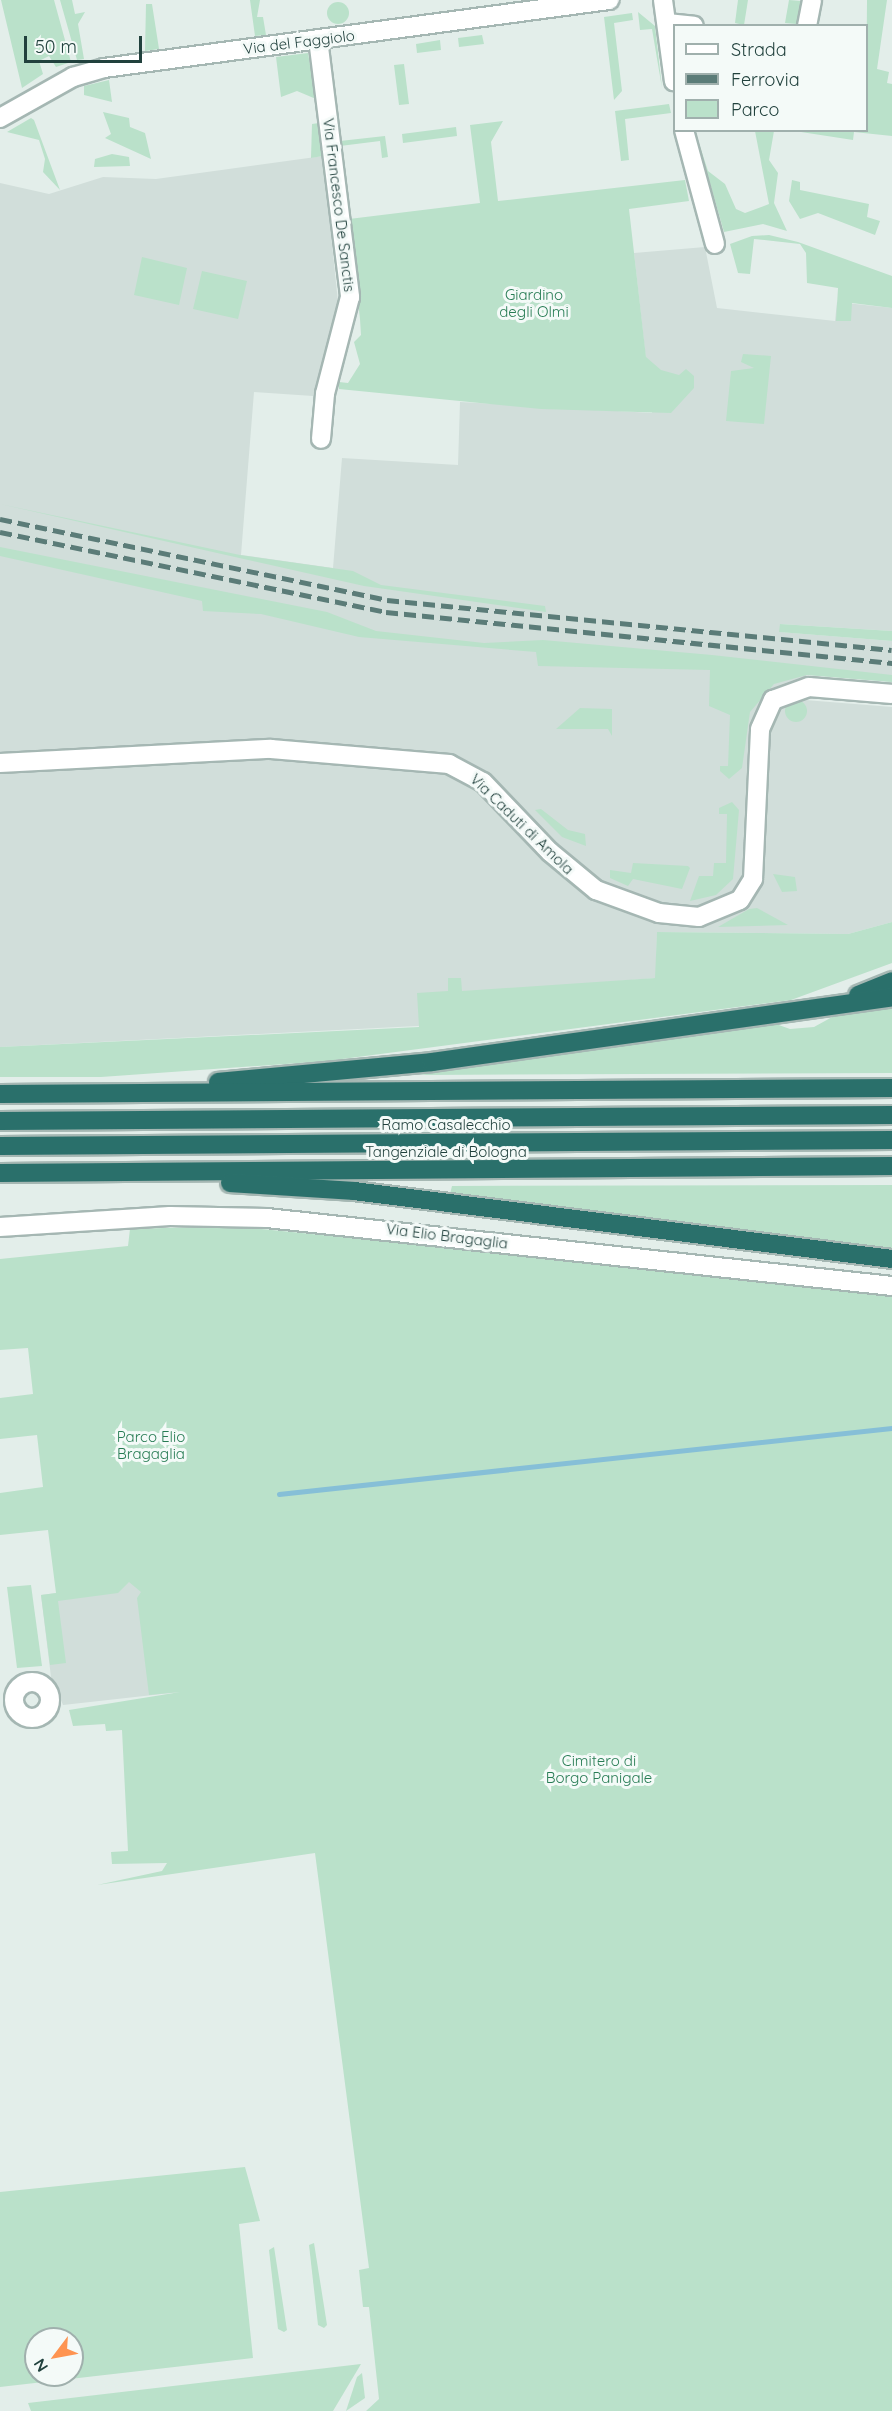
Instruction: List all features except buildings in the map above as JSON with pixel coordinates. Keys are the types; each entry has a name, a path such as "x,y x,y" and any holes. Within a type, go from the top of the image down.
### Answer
{"highway":[{"path":"809,1009 892,981"},
{"path":"39,1094 432,1062 892,997"},
{"path":"0,1094 892,1088"},
{"name":"Ramo Casalecchio","path":"0,1121 892,1115"},
{"name":"Ramo Casalecchio","path":"0,1146 892,1140"},
{"name":"Tangenziale di Bologna","path":"0,1173 892,1166"},
{"path":"48,1173 354,1191 892,1259"}],"street":[{"name":"Via del Faggiolo","path":"0,118 92,70 554,4 609,0"},
{"path":"663,0 673,66"},
{"path":"807,24 812,0"},
{"path":"667,23 676,24"},
{"name":"Via Francesco De Sanctis","path":"318,39 350,297 325,394 321,439"},
{"path":"685,132 715,244"},
{"name":"Via Caduti di Amola","path":"0,764 271,749 450,764 483,782 550,852 596,890 659,913 699,917 740,900 753,879 760,729 773,700 800,688 892,694"},
{"name":"Via Elio Bragaglia","path":"0,1227 170,1216 267,1218 892,1286"}],"shaded area":[{"path":"323,156 339,312 313,396 254,392 241,555 333,568 342,458 458,465 460,402 652,413 634,253 705,247 717,308 835,321 837,302 892,308 892,631 780,624 780,632 892,641 892,682 806,675 805,700 892,707 892,922 848,934 657,932 656,978 557,986 457,1024 0,1047 0,183 49,194 103,177 156,179"},
{"path":"95,1554 172,1604 180,1692 63,1705 51,1677 41,1595 65,1592"}],"green space":[{"path":"1,0 54,0 71,62 56,67 49,56 39,61 43,74 22,88"},
{"path":"60,0 72,0 75,14 85,12 78,24 84,59 77,60"},
{"path":"250,0 260,0 257,17 263,17 266,35 255,36"},
{"path":"738,0 748,0 744,24 735,23"},
{"path":"789,0 801,1 797,24 785,23"},
{"path":"867,0 887,0 877,69 889,72 887,83 892,84 892,136 854,132 868,132"},
{"path":"338,2 346,5 349,13 346,21 338,24 330,21 327,13 330,5"},
{"path":"146,4 152,4 159,49 145,51"},
{"path":"638,12 655,26 662,88 652,29 640,30"},
{"path":"632,13 633,20 614,23 622,91 614,100 604,17"},
{"path":"482,35 484,44 459,47 458,38"},
{"path":"440,40 441,50 417,53 416,44"},
{"path":"308,53 316,99 297,91 281,97 276,57"},
{"path":"404,64 409,104 399,105 394,65"},
{"path":"109,80 112,102 84,95 84,86"},
{"path":"669,104 671,113 625,119 629,160 621,161 615,111"},
{"path":"103,112 129,118 130,127 145,133 151,159 105,138 111,134"},
{"path":"31,118 34,120 60,190 43,172 45,159 39,140 7,132"},
{"name":"Giardino degli Olmi","path":"503,121 491,142 498,201 685,180 689,201 629,209 646,357 661,370 679,375 686,369 694,376 694,388 671,413 541,409 339,389 339,382 348,383 360,364 354,342 361,335 349,219 480,203 470,125"},
{"path":"319,123 323,156 311,158 312,124"},
{"path":"456,127 457,136 403,143 402,134"},
{"path":"695,132 708,171 725,184 736,209 745,213 769,204 755,132 774,132 769,160 778,173 774,203 787,231 763,224 724,232"},
{"path":"801,132 854,132 853,140"},
{"path":"385,136 388,157 382,158 380,141 340,146 340,141"},
{"path":"112,154 129,157 130,166 94,167 95,159"},
{"path":"792,180 800,182 800,190 869,204 867,217 880,221 875,235 818,213 800,219 789,201"},
{"path":"769,235 798,242 892,276 892,308 852,303 851,321 836,321 838,288 807,283 806,253 800,244 754,239 750,274 738,273 730,244 752,236"},
{"path":"142,257 187,268 179,305 134,295"},
{"path":"202,271 247,281 238,319 193,309"},
{"path":"743,354 771,356 764,424 726,421 731,371 754,368 741,362"},
{"path":"0,504 240,555 353,571 381,585 545,606 546,612 364,586"},
{"path":"0,547 327,612 376,631 484,643 543,640 712,655 892,675 892,682 807,675 774,684 750,712 742,768 729,779 720,771 720,766 728,766 730,715 709,706 710,670 538,666 536,652 359,637 261,614 203,611 202,601 0,556"},
{"path":"780,624 892,631 892,641 779,632"},
{"path":"796,700 804,703 807,711 804,719 796,722 788,719 785,711 788,703"},
{"path":"580,708 612,709 612,736 608,729 556,729"},
{"path":"732,802 739,810 733,879 716,895 690,901 699,876 713,876 714,863 726,863 727,814 719,814 719,808"},
{"path":"541,809 568,830 585,834 586,846 562,837 535,810"},
{"path":"633,863 688,866 690,868 682,889 633,879 628,886 610,878 610,870 631,873"},
{"path":"773,874 795,877 797,891 782,892"},
{"path":"757,908 788,925 718,927 749,909"},
{"path":"892,922 892,963 791,1000 327,1061 101,1077 0,1077 0,1047 419,1027 417,993 448,991 448,978 461,978 462,991 655,978 657,932 848,934"},
{"path":"892,1008 892,1073 419,1075 776,1024 790,1029 814,1027 834,1016"},
{"path":"892,1185 892,1250 450,1194 452,1186"},
{"name":"Cimitero di Borgo Panigale","path":"232,1226 892,1292 892,2411 366,2411 379,2399 369,2307 363,2307 359,2270 369,2268 315,1853 97,1885 162,1871 167,1863 112,1864 111,1852 128,1851 122,1730 106,1731 105,1724 73,1726 69,1710 180,1692 149,1695 137,1598 141,1592 129,1582 118,1593 58,1601 66,1663 50,1665 41,1595 56,1593 48,1530 0,1535 0,1493 43,1487 37,1435 0,1439 0,1398 33,1394 28,1348 0,1350 0,1259 128,1246 130,1229"},
{"path":"31,1585 42,1666 17,1668 7,1587"},
{"path":"245,2167 260,2221 239,2224 253,2358 84,2377 84,2327 24,2327 24,2384 0,2387 0,2192"},
{"path":"314,2243 327,2325 324,2328 318,2325 309,2245"},
{"path":"274,2247 287,2330 284,2332 278,2329 269,2250"},
{"path":"361,2364 333,2411 31,2411 28,2403"},
{"path":"362,2373 365,2398 346,2411 357,2377"}],"waterway":[{"path":"279,1494 892,1428"}],"railway":[{"path":"0,519 387,600 892,650"},
{"path":"0,532 386,612 892,663"}],"park label":[{"name":"Parco Elio Bragaglia","path":"151,1444"}]}
